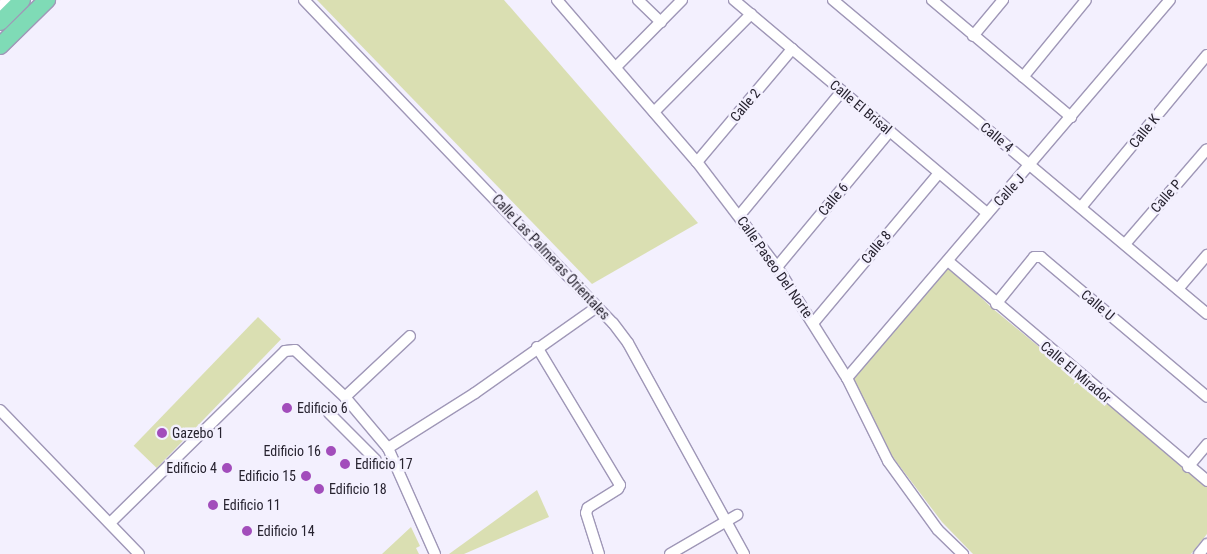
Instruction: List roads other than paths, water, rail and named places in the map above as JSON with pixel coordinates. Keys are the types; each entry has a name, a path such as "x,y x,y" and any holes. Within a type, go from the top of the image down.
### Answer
{"main road":[{"path":"0,22 22,0"},
{"path":"0,46 47,0"}],"street":[{"path":"0,9 9,0"},
{"name":"Calle Las Palmeras Orientales","path":"304,0 598,307 628,343 744,554"},
{"name":"Calle Paseo Del Norte","path":"557,0 697,162 777,267 814,322 847,378 888,461 938,530 963,554"},
{"path":"638,0 660,22"},
{"path":"616,67 682,0"},
{"name":"Calle El Brisal","path":"734,0 987,213"},
{"name":"Calle 4","path":"833,0 1082,206 1207,314"},
{"path":"932,0 1071,117"},
{"path":"973,36 1004,0"},
{"path":"1023,77 1086,0"},
{"name":"Calle J","path":"847,378 987,213 1032,165 1170,0"},
{"path":"654,112 751,14"},
{"name":"Calle 2","path":"697,162 792,48"},
{"name":"Calle K","path":"1082,206 1207,55"},
{"path":"739,216 842,91"},
{"name":"Calle 6","path":"777,267 890,131"},
{"name":"Calle P","path":"1125,244 1207,149"},
{"name":"Calle 8","path":"814,322 939,173"},
{"path":"1178,289 1207,255"},
{"name":"Calle U","path":"996,304 1034,257 1041,257 1207,397"},
{"name":"Calle El Mirador","path":"948,261 996,304 1207,481"},
{"path":"388,448 475,393 537,347 598,307"},
{"path":"345,397 410,336"},
{"path":"537,347 620,485 618,489 588,508 586,513 599,554"},
{"path":"110,523 285,351 295,350 345,397 388,448 435,554"},
{"path":"0,410 140,554"},
{"path":"329,413 376,460"},
{"path":"1188,467 1207,444"},
{"path":"670,554 737,515"},
{"path":"1198,554 1207,544"}],"place":[{"name":"Edificio 6","path":"287,408"},
{"name":"Gazebo 1","path":"162,433"},
{"name":"Edificio 16","path":"331,451"},
{"name":"Edificio 17","path":"345,464"},
{"name":"Edificio 4","path":"227,468"},
{"name":"Edificio 15","path":"306,476"},
{"name":"Edificio 18","path":"319,489"},
{"name":"Edificio 11","path":"213,505"},
{"name":"Edificio 14","path":"247,531"}]}
